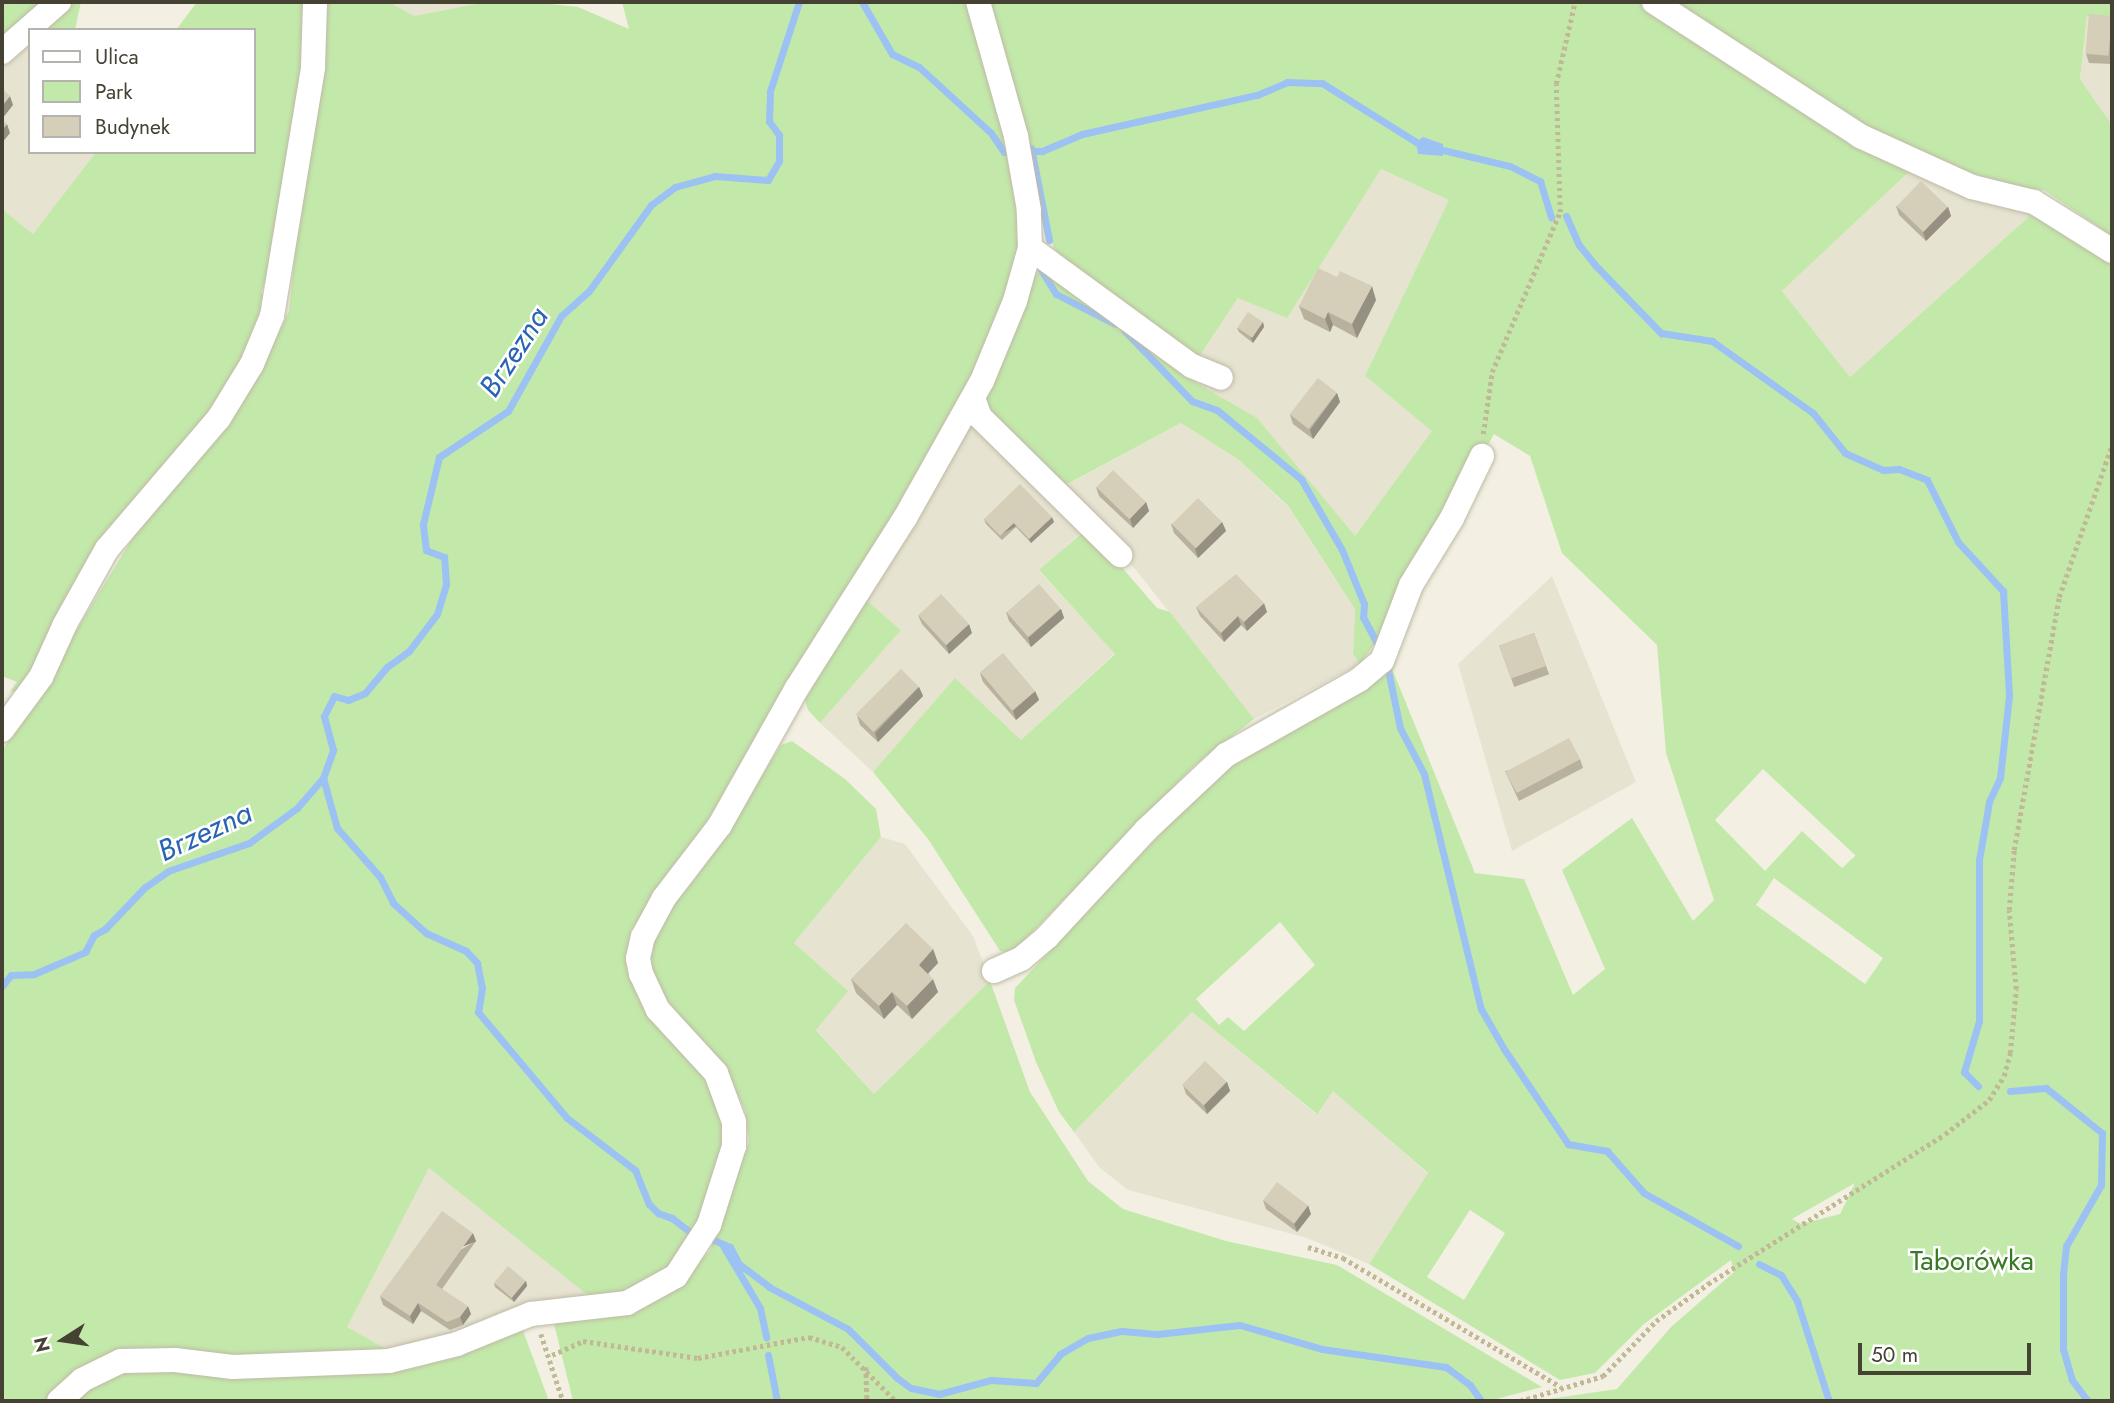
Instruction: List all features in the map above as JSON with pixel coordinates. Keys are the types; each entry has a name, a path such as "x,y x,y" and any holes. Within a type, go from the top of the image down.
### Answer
{"street":[{"path":"29,28 58,2"},
{"path":"2,730 41,677 65,624 107,549 219,418 252,364 278,296 313,67 315,2"},
{"path":"59,1401 82,1380 121,1361 175,1360 233,1367 389,1361 457,1344 531,1314 627,1303 651,1293 676,1276 709,1225 734,1146 731,1108 716,1073 658,1010 641,974 638,958 643,937 664,898 720,825 972,398 1010,314 1030,248 1029,210 1016,136 978,2"},
{"path":"1654,2 1860,136 1972,187 2034,202 2112,251"},
{"path":"2,52 28,29"},
{"path":"1030,248 1192,366 1221,378"},
{"path":"972,398 980,416 1120,555"},
{"path":"995,971 1021,959 1047,937 1146,830 1226,755 1359,680 1382,661 1411,585 1452,518 1482,456"}],"path":[{"path":"1482,456 1492,372 1560,212 1556,84 1575,2"},
{"path":"1520,1401 1603,1376 1656,1321 1772,1240 1945,1134 1989,1100 2004,1076 2016,989 2009,910 2014,850 2059,597 2112,445"},
{"path":"1308,1247 1343,1258 1561,1387"},
{"path":"531,1314 552,1355 563,1401"},
{"path":"552,1355 583,1341 698,1358 809,1337 842,1347 866,1367 896,1401"},
{"path":"866,1367 867,1401"}],"shaded area":[{"path":"389,2 486,2 414,16"},
{"path":"2087,16 2112,19 2112,125 2080,79"},
{"path":"25,42 28,44 28,154 94,154 33,234 2,209 2,62"},
{"path":"1381,169 1450,200 1365,376 1433,431 1355,536 1186,377 1238,298 1321,262"},
{"path":"1912,169 2034,212 1850,377 1782,291"},
{"path":"974,421 1082,532 1039,571 1115,653 1021,740 955,679 873,772 820,723 901,630 864,598 958,438"},
{"path":"1181,423 1239,460 1288,507 1355,609 1353,654 1360,664 1254,719 1135,569 1063,487"},
{"path":"1552,576 1636,782 1512,851 1458,664"},
{"path":"881,837 905,844 973,936 990,981 875,1095 816,1029 794,943"},
{"path":"1192,1012 1316,1114 1333,1090 1428,1174 1369,1264 1307,1238 1128,1190 1099,1167 1074,1132"},
{"path":"429,1168 567,1274 589,1296 393,1353 346,1327"}],"green space":[{"path":"2,2 50,2 2,44"},
{"path":"69,2 81,2 75,28 40,28"},
{"path":"197,2 305,2 302,71 271,269 261,292 266,299 255,336 228,385 174,461 84,570 19,691 10,692 17,682 2,676 2,209 33,234 94,154 256,154 256,28 178,28"},
{"path":"327,2 389,2 414,16 486,2 532,2 578,7 629,29 622,2 969,2 1006,144 1022,246 987,353 901,499 902,509 835,604 697,838 631,930 626,964 634,989 714,1087 728,1127 700,1221 670,1267 633,1293 589,1296 429,1168 347,1327 393,1353 273,1359 179,1353 115,1375 157,1368 423,1366 522,1328 549,1401 2,1401 2,751 139,528 272,347 289,311 298,224 324,71"},
{"name":"Taborówka","path":"988,2 1643,2 1912,169 1782,291 1850,377 2034,212 2112,262 2112,1401 1535,1401 1617,1389 1671,1327 1734,1272 1731,1260 1644,1324 1595,1373 1560,1380 1369,1264 1428,1173 1333,1091 1317,1114 1192,1012 1074,1132 1059,1112 1036,1062 1014,1000 1015,988 1216,775 1396,662 1393,671 1475,873 1524,879 1573,995 1605,969 1562,870 1632,818 1693,921 1714,900 1666,753 1657,645 1562,553 1530,456 1494,434 1388,625 1360,664 1353,654 1355,609 1288,506 1239,460 1181,423 1062,487 994,424 982,396 1031,281 1036,273 1052,275 1186,377 1257,418 1355,536 1432,431 1365,376 1449,200 1381,169 1287,318 1238,298 1197,360 1070,268 1054,248","holes":["1763,769 1855,856 1842,868 1802,831 1765,871 1715,820","1774,878 1883,958 1865,984 1756,905","1280,922 1315,965 1244,1031 1228,1017 1219,1025 1196,999","1855,1183 1840,1214 1801,1224 1792,1219","1470,1210 1505,1233 1464,1300 1427,1277"]},
{"path":"1671,2 2112,2 2112,19 2087,16 2080,79 2112,125 2112,236 2044,190 2020,189 1927,158 1832,108"},
{"path":"1088,528 1157,608 1170,612 1254,719 1194,766 1012,953 1000,951 928,839 873,772 955,678 1021,740 1115,654 1039,570"},
{"path":"864,598 901,630 820,723 808,710 805,700"},
{"path":"792,741 845,779 876,809 881,837 794,943 848,991 816,1030 874,1094 990,981 1030,1092 1088,1181 1123,1209 1226,1241 1337,1265 1542,1387 1489,1401 573,1401 553,1320 697,1263 710,1251 749,1142 745,1110 724,1068 651,981 648,953 658,923 694,880 781,745"}],"water":[{"path":"1423,137 1443,144 1443,156 1418,154 1416,142"}],"building":[{"path":"2089,14 2112,16 2108,56 2086,54"},
{"path":"2,89 10,96 2,106"},
{"path":"1921,181 1948,207 1923,232 1897,206"},
{"path":"1318,268 1337,277 1340,271 1372,286 1352,324 1328,312 1325,319 1299,306"},
{"path":"1248,312 1263,322 1252,338 1237,328"},
{"path":"1318,378 1337,393 1309,429 1290,414"},
{"path":"1113,470 1146,502 1129,519 1096,487"},
{"path":"1020,484 1052,517 1029,539 1014,523 1000,536 984,519"},
{"path":"1198,498 1222,522 1196,548 1172,524"},
{"path":"1236,574 1264,603 1244,622 1238,616 1221,633 1196,607"},
{"path":"1039,584 1061,609 1028,637 1007,612"},
{"path":"941,594 969,624 946,645 918,615"},
{"path":"1534,633 1546,666 1511,679 1499,646"},
{"path":"1003,653 1035,691 1012,711 980,672"},
{"path":"901,669 919,687 873,732 856,714"},
{"path":"1569,738 1580,759 1517,793 1505,772"},
{"path":"906,923 933,949 919,965 933,979 907,1006 892,992 879,1006 851,979"},
{"path":"1205,1061 1227,1082 1204,1106 1182,1085"},
{"path":"1277,1182 1308,1205 1294,1224 1263,1200"},
{"path":"442,1211 473,1233 436,1285 468,1306 460,1317 447,1322 418,1303 410,1316 380,1296"},
{"path":"508,1266 526,1281 511,1298 494,1283"}],"waterway":[{"name":"Brzezna","path":"2,986 11,975 34,974 85,952 94,935 105,929 144,888 168,871 249,843 297,808 323,778 333,750 324,716 334,696 348,700 365,693 387,667 409,651 437,614 446,584 444,557 426,550 423,524 439,457 508,411 561,316 589,291 651,205 675,187 715,176 768,180 779,161 779,135 769,121 770,91 799,2"},
{"path":"862,2 892,54 919,67 991,133 1004,152 1010,151"},
{"path":"1033,151 1042,151 1082,134 1257,95 1287,82 1322,83 1424,147"},
{"path":"1031,148 1049,240"},
{"path":"1439,149 1510,166 1540,181 1551,217"},
{"path":"1566,216 1579,245 1595,265 1661,333 1712,341 1813,413 1845,453 1883,470 1899,469 1927,480 1958,542 2003,591 2009,696 2000,778 1989,802 1979,860 1979,1021 1964,1072 1978,1086"},
{"path":"1041,270 1056,294 1115,324"},
{"path":"1125,331 1192,401 1217,410 1301,479 1342,550 1364,604 1363,617 1378,645"},
{"path":"1388,670 1400,728 1424,774 1481,1009 1504,1049 1568,1144 1607,1151 1644,1193 1738,1246"},
{"path":"323,778 337,828 380,877 393,903 426,933 466,951 477,963 482,988 478,1012 567,1118 635,1170 649,1204 658,1213 672,1218 691,1233"},
{"path":"2010,1091 2046,1088 2102,1133 2101,1185 2066,1246 2063,1275 2063,1349 2072,1380 2088,1401"},
{"path":"714,1240 730,1247 739,1264 769,1287 848,1329 897,1378 911,1388 939,1394 991,1380 1036,1383 1060,1354 1088,1338 1122,1331 1157,1334 1240,1325 1322,1349 1446,1367 1470,1385 1481,1401"},
{"path":"722,1244 760,1308 766,1337"},
{"path":"1759,1264 1781,1275 1797,1301 1829,1401"},
{"path":"768,1355 777,1401"}]}
